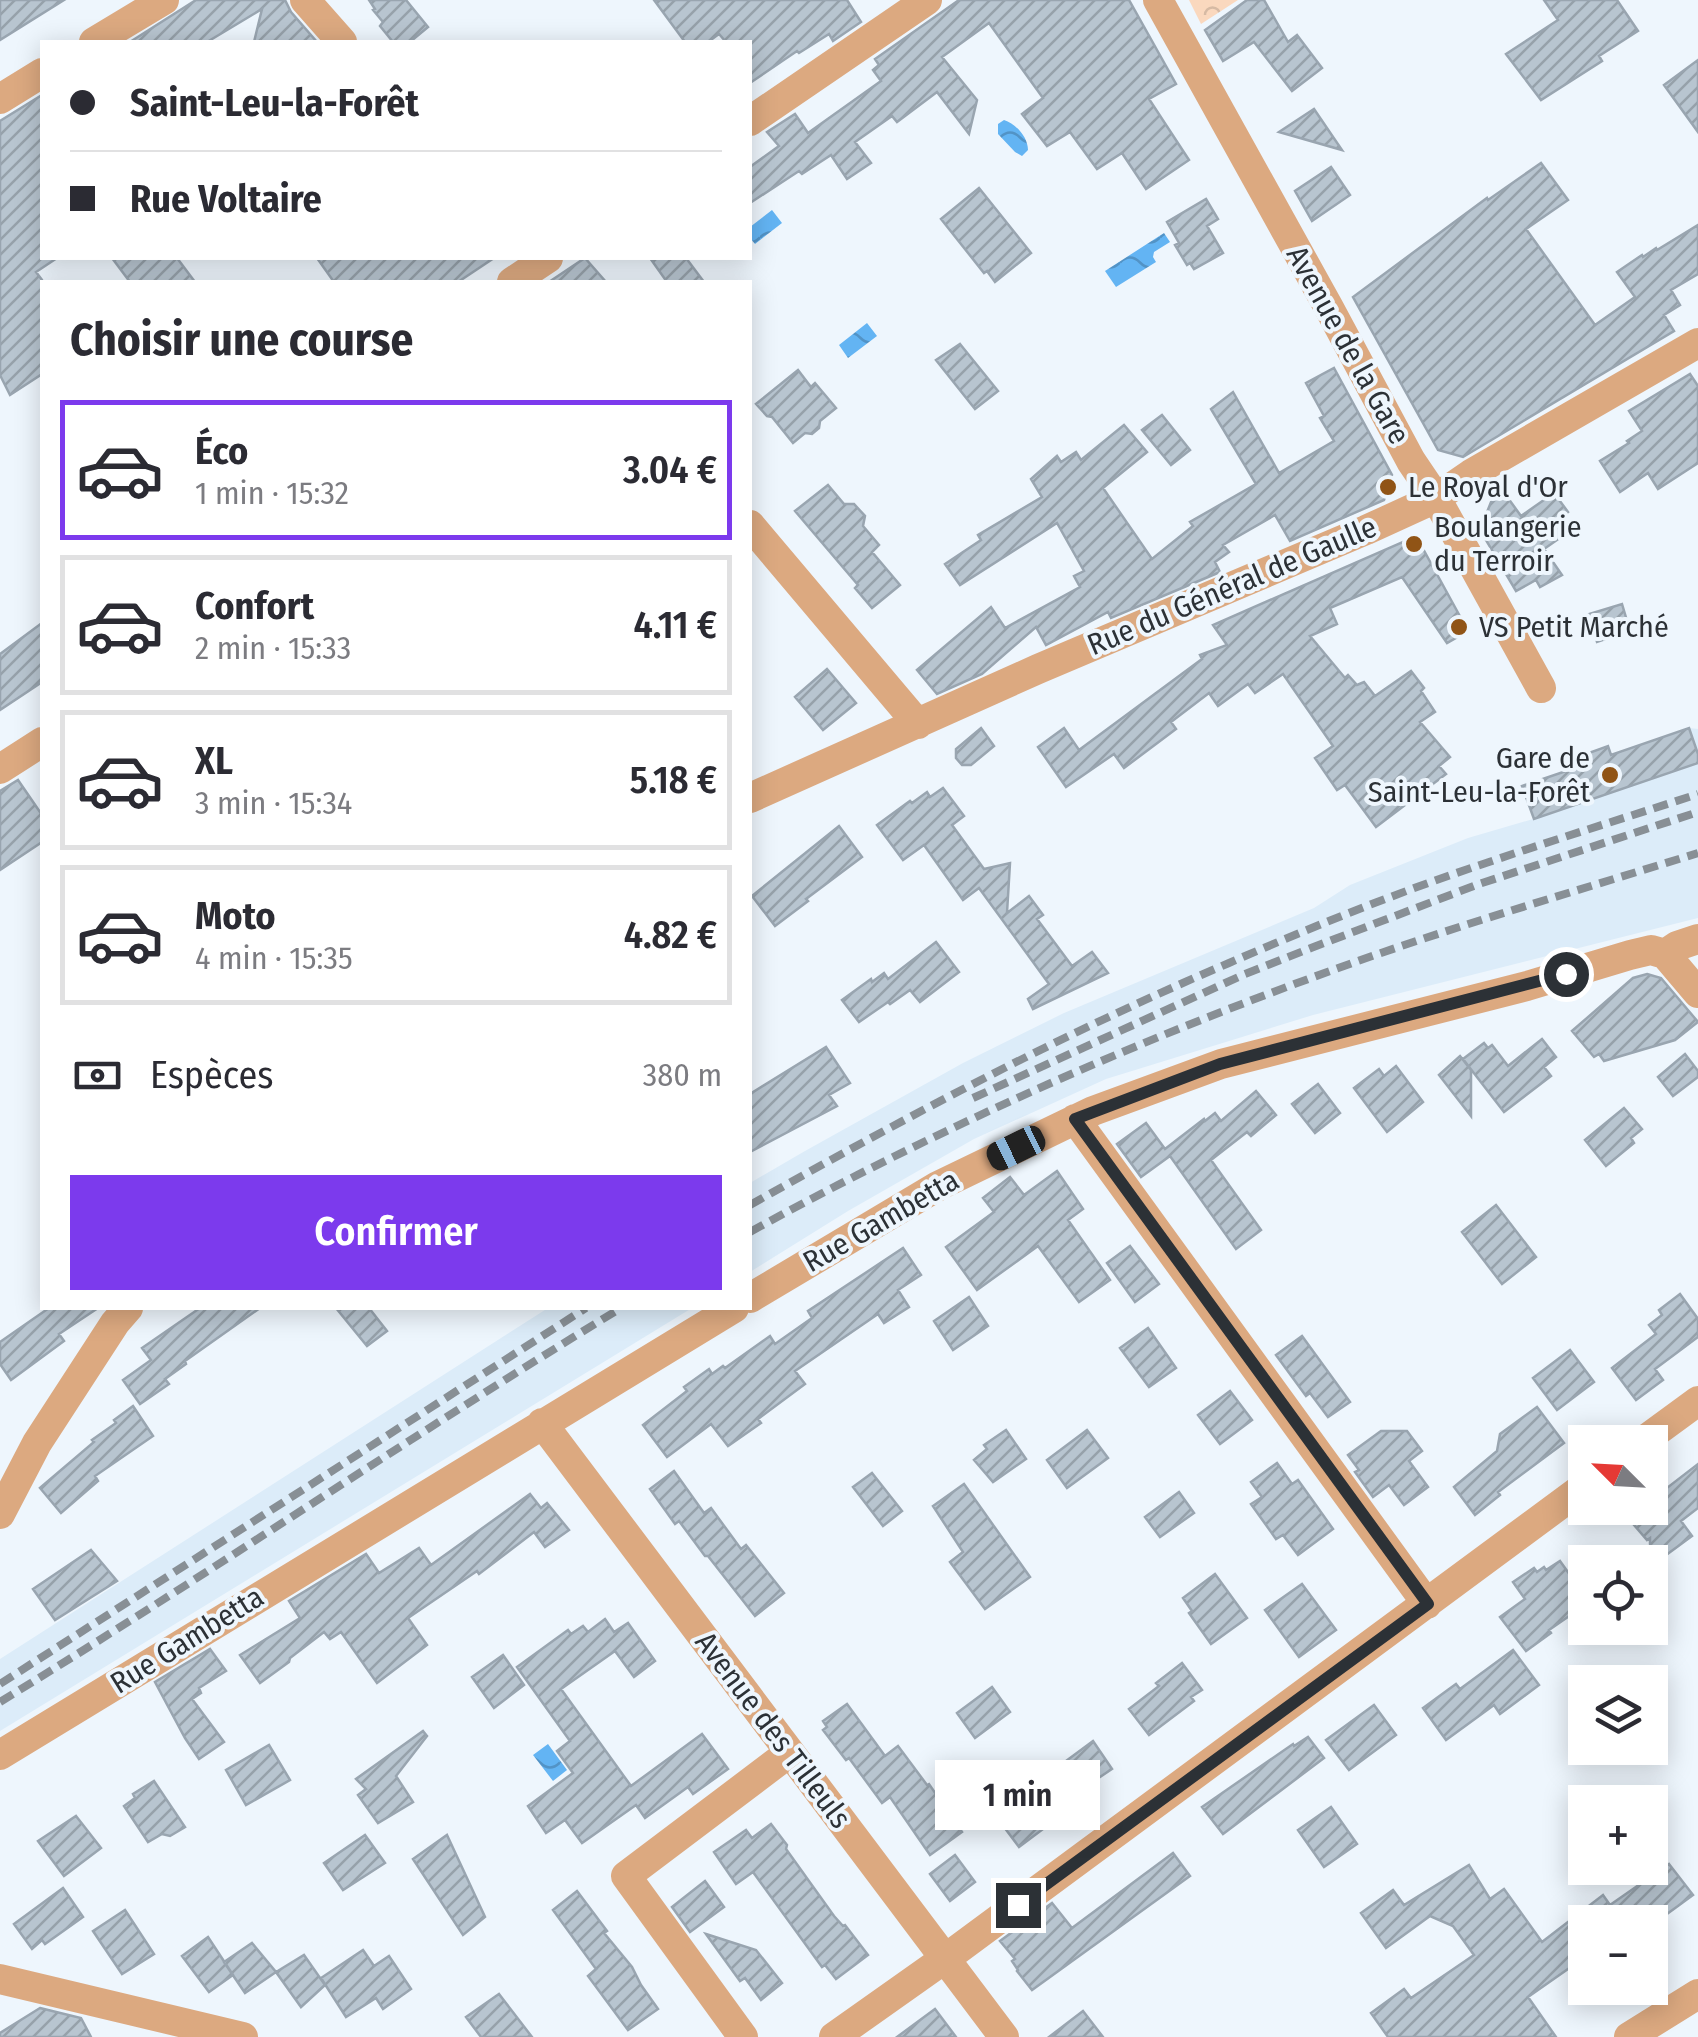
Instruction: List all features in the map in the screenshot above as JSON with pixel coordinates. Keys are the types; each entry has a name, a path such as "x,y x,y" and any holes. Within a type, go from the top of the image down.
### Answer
{"street":[{"path":"97,40 164,0"},
{"path":"305,0 340,40"},
{"path":"752,121 927,0"},
{"name":"Avenue de la Gare","path":"1158,0 1411,461 1436,498 1541,688"},
{"path":"0,98 40,74"},
{"name":"Rue du Général de Gaulle","path":"752,797 1436,498 1698,342"},
{"path":"752,527 918,724"},
{"path":"0,769 40,743"},
{"name":"Rue Gambetta","path":"752,1297 938,1186 1075,1119 1220,1064 1527,986 1641,952 1665,954 1698,939"},
{"path":"1665,954 1698,994"},
{"path":"1075,1119 1428,1604"},
{"path":"0,1514 37,1444 126,1310"},
{"name":"Rue Gambetta","path":"0,1756 731,1310"},
{"path":"1665,1425 1698,1400"},
{"name":"Avenue des Tilleuls","path":"542,1423 1004,2037"},
{"path":"834,2037 1568,1499"},
{"path":"743,2037 626,1876 788,1753"},
{"path":"0,1978 243,2037"},
{"path":"1629,2037 1664,2028 1698,1994"}],"shaded area":[{"path":"1689,728 1698,729 1698,918 1313,1015 1106,1079 974,1139 752,1271 752,1182 963,1063 1064,1013 1314,908 1350,885 1468,838 1533,819 1522,786 1577,767 1575,758 1608,746 1611,755"},
{"path":"545,1310 689,1310 0,1731 0,1659"}],"green space":[{"path":"1189,0 1238,0 1201,24"}],"water":[{"path":"1004,120 1026,140 1028,150 1022,156 998,134 998,124"},
{"path":"772,210 782,223 755,244 752,225"},
{"path":"1164,233 1170,242 1154,252 1156,262 1116,287 1105,271"},
{"path":"867,323 877,336 848,358 839,345"},
{"path":"548,1744 567,1770 553,1781 533,1755"}],"building":[{"path":"0,0 64,0 0,40"},
{"path":"196,0 285,0 315,40 254,40 262,9 210,40 133,40"},
{"path":"369,0 406,0 428,27 412,40 391,40 380,26 383,22"},
{"path":"654,0 847,0 861,22 833,41 829,34 797,51 752,82 752,40 724,40 719,34 711,40 684,40"},
{"path":"959,0 1129,0 1176,84 1149,99 1189,160 1146,189 1122,153 1097,169 1070,132 1047,146 1022,114 1043,98 989,23 942,57 977,100 969,134 937,92 897,122 892,116 855,142 871,163 847,179 831,155 752,202 752,166 779,146 767,132 795,114 808,133 881,81 873,70 879,65 875,59"},
{"path":"1247,0 1264,0 1288,42 1297,35 1322,68 1292,91 1254,42 1223,61 1205,30"},
{"path":"1544,0 1617,0 1638,31 1599,56 1602,61 1541,100 1506,54 1558,20"},
{"path":"1698,60 1698,132 1664,85"},
{"path":"40,96 40,260 54,260 36,272 42,280 40,375 10,395 0,375 0,121"},
{"path":"1314,109 1342,150 1279,132"},
{"path":"1541,163 1568,200 1526,229 1595,325 1635,297 1617,272 1698,225 1698,274 1671,290 1680,305 1664,315 1674,331 1463,457 1438,450 1353,297"},
{"path":"1331,167 1350,195 1312,221 1295,191"},
{"path":"979,188 1031,253 995,282 941,219"},
{"path":"1206,199 1218,219 1207,226 1223,253 1194,269 1190,263 1187,265 1175,245 1179,243 1167,222"},
{"path":"114,260 178,260 194,280 128,280"},
{"path":"318,260 491,260 461,280 333,280"},
{"path":"587,260 604,280 552,280"},
{"path":"651,260 688,260 702,280 666,280"},
{"path":"960,344 998,391 975,409 936,360"},
{"path":"1334,368 1392,475 1384,500 1290,541 1275,515 1223,545 1229,552 1215,562 1220,572 1111,618 1108,612 1046,645 1036,627 982,674 937,694 917,670 991,607 1005,628 1080,587 1074,576 1084,571 1057,523 960,585 945,564 981,540 978,535 1042,497 1031,479 1057,456 1061,462 1076,452 1081,460 1124,425 1147,452 1103,488 1152,559 1193,526 1190,522 1256,484 1211,409 1233,392 1279,473 1334,441 1306,383"},
{"path":"798,370 836,408 812,434 805,433 793,443 756,404"},
{"path":"1690,374 1698,386 1698,463 1658,489 1648,473 1620,492 1600,461 1642,431 1629,411"},
{"path":"1162,415 1190,450 1171,465 1142,430"},
{"path":"828,485 844,504 854,504 865,516 863,526 879,545 872,552 900,585 872,608 855,588 858,585 795,511"},
{"path":"1554,493 1568,512 1558,520 1567,533 1544,549 1562,575 1540,587 1536,580 1516,591 1480,530 1491,502 1505,494 1521,516"},
{"path":"1405,541 1422,547 1468,631 1447,643 1402,577 1330,608 1337,624 1310,636 1345,678 1348,675 1357,685 1364,682 1375,696 1411,671 1435,712 1420,722 1450,757 1439,766 1446,774 1376,827 1345,785 1337,790 1315,758 1333,746 1283,674 1255,693 1248,684 1218,706 1209,693 1171,722 1176,729 1124,768 1114,754 1066,787 1038,747 1064,728 1079,750 1202,659 1200,655 1227,645 1213,625"},
{"path":"1622,604 1630,631 1597,642 1589,614"},
{"path":"40,624 40,683 0,710 0,654"},
{"path":"827,669 856,703 823,730 795,697"},
{"path":"981,728 994,746 971,765 962,765 956,758 956,749"},
{"name":"Gare de Saint-Leu-la-Forêt","path":"1689,728 1698,763 1534,819 1522,786 1578,767 1575,758 1608,746 1611,755"},
{"path":"18,780 40,812 40,843 0,870 0,791"},
{"path":"943,788 964,816 952,825 984,869 1010,863 1007,913 1029,896 1043,915 1037,919 1072,966 1092,952 1108,973 1033,1009 1028,999 1049,984 979,888 963,900 924,845 903,860 877,825 910,801 927,792 930,797"},
{"path":"839,826 862,857 775,926 752,896"},
{"path":"936,942 959,972 920,1002 910,990 859,1022 842,1000 884,973 888,979"},
{"path":"1647,974 1661,978 1698,1022 1675,1040 1604,1061 1599,1054 1594,1057 1572,1031 1633,978"},
{"path":"1542,1039 1556,1057 1544,1067 1551,1076 1504,1112 1463,1059 1484,1043 1488,1048 1492,1045 1508,1066"},
{"path":"826,1047 850,1083 829,1095 837,1106 752,1151 752,1093"},
{"path":"1685,1054 1698,1077 1673,1096 1658,1077"},
{"path":"1460,1056 1471,1070 1471,1116 1439,1075"},
{"path":"1396,1066 1423,1102 1387,1132 1354,1088 1379,1069 1384,1076"},
{"path":"1318,1084 1340,1113 1315,1133 1292,1104"},
{"path":"1256,1091 1276,1115 1251,1136 1247,1132 1211,1160 1261,1230 1236,1249 1170,1156 1141,1177 1117,1144 1146,1123 1165,1149 1215,1113 1221,1121"},
{"path":"1624,1108 1642,1129 1631,1138 1634,1143 1606,1166 1585,1140"},
{"path":"1057,1171 1083,1209 1068,1220 1110,1280 1079,1302 1038,1246 977,1290 946,1247 994,1212 983,1198 1010,1177 1024,1195"},
{"path":"1496,1205 1536,1257 1502,1284 1462,1232"},
{"path":"1130,1246 1159,1284 1135,1302 1107,1263"},
{"path":"903,1248 921,1275 898,1290 909,1307 884,1323 878,1314 795,1371 805,1384 728,1446 711,1424 667,1457 643,1425 687,1391 684,1387 709,1369 712,1374 725,1368 770,1336 775,1344 812,1318 808,1311"},
{"path":"1680,1294 1698,1319 1698,1337 1655,1369 1663,1380 1636,1400 1612,1368 1656,1334 1649,1325 1662,1315 1659,1310"},
{"path":"969,1297 988,1326 953,1350 934,1321"},
{"path":"46,1310 95,1310 59,1334 64,1341 11,1380 0,1364 0,1342"},
{"path":"197,1310 257,1310 185,1361 165,1379 169,1384 140,1404 123,1380 151,1360 142,1348"},
{"path":"338,1310 371,1310 387,1331 367,1346"},
{"path":"1148,1328 1176,1368 1149,1387 1120,1348"},
{"path":"1302,1336 1350,1402 1328,1417 1310,1393 1306,1396 1276,1355"},
{"path":"1570,1350 1594,1382 1557,1410 1533,1378"},
{"path":"1230,1391 1252,1420 1220,1444 1198,1415"},
{"path":"133,1406 153,1436 95,1476 98,1481 61,1513 40,1488"},
{"path":"1537,1407 1564,1443 1498,1492 1500,1495 1475,1515 1454,1487 1497,1451 1500,1434"},
{"path":"1006,1430 1026,1459 993,1482 974,1460 987,1449 984,1445"},
{"path":"1087,1430 1108,1458 1067,1488 1047,1460"},
{"path":"1381,1431 1407,1431 1422,1451 1409,1461 1428,1487 1404,1505 1389,1485 1373,1497 1348,1455"},
{"path":"1277,1463 1292,1484 1298,1480 1333,1529 1298,1555 1283,1535 1276,1539 1251,1504 1262,1497 1251,1482"},
{"path":"1698,1464 1698,1508 1681,1521 1692,1536 1668,1554 1668,1545 1651,1545 1650,1538 1647,1540 1634,1525 1668,1525 1668,1487"},
{"path":"674,1471 704,1513 711,1508 741,1549 746,1545 784,1593 755,1616 679,1521 675,1524 650,1489"},
{"path":"872,1473 902,1511 883,1526 853,1487"},
{"path":"964,1484 1030,1577 985,1609 950,1562 963,1552 933,1506"},
{"path":"1179,1492 1194,1513 1160,1537 1145,1517"},
{"path":"530,1494 541,1508 547,1503 569,1530 545,1547 534,1532 479,1574 477,1571 408,1618 427,1645 377,1683 341,1632 330,1639 324,1632 260,1683 240,1655 300,1618 289,1601 366,1554 379,1573 419,1548 431,1565"},
{"path":"91,1550 117,1581 55,1620 33,1589"},
{"path":"1560,1561 1568,1572 1568,1617 1526,1651 1500,1617 1525,1599 1513,1582 1534,1568 1537,1572 1544,1567 1546,1570"},
{"path":"1215,1574 1247,1618 1211,1644 1183,1598"},
{"path":"1302,1584 1336,1630 1299,1657 1265,1610"},
{"path":"605,1619 614,1632 628,1623 655,1661 634,1677 615,1651 561,1689 631,1786 702,1734 728,1769 693,1794 688,1787 645,1818 636,1805 582,1843 565,1820 546,1833 528,1806 573,1773 557,1751 570,1741 517,1667 568,1630 571,1634 583,1626 588,1632"},
{"path":"210,1649 226,1671 199,1688 201,1693 192,1699 224,1742 199,1759 155,1682"},
{"path":"1513,1650 1539,1685 1500,1714 1494,1705 1446,1740 1423,1708 1456,1684 1460,1689"},
{"path":"503,1655 524,1685 494,1708 472,1677"},
{"path":"1182,1663 1202,1690 1191,1697 1194,1701 1149,1735 1129,1709"},
{"path":"992,1687 1010,1712 975,1738 957,1713"},
{"path":"847,1704 885,1756 898,1746 962,1832 930,1855 890,1797 882,1803 823,1730 827,1727 823,1721"},
{"path":"1374,1705 1396,1735 1349,1770 1326,1740"},
{"path":"423,1731 427,1736 396,1776 413,1802 378,1823 358,1795 366,1789 356,1779"},
{"path":"1308,1737 1324,1758 1223,1834 1202,1807"},
{"path":"1093,1741 1112,1769 1085,1787 1066,1761"},
{"path":"269,1745 290,1780 246,1805 226,1770"},
{"path":"154,1781 185,1827 148,1842 124,1806 135,1798 133,1794"},
{"path":"998,1782 1015,1803 1021,1799 1043,1829 1019,1847 980,1795"},
{"path":"1331,1807 1357,1844 1324,1867 1298,1830"},
{"path":"76,1816 101,1848 64,1876 38,1841"},
{"path":"771,1824 834,1916 868,1955 836,1979 825,1965 822,1967 753,1872 736,1884 714,1852 746,1830 752,1838"},
{"path":"365,1835 385,1863 343,1890 324,1863"},
{"path":"447,1835 485,1917 463,1935 413,1859"},
{"path":"1173,1853 1190,1876 1032,1990 1000,1941 1052,1903 1072,1928"},
{"path":"955,1855 975,1882 950,1901 930,1874"},
{"path":"1469,1865 1490,1899 1504,1889 1542,1942 1568,1922 1568,1969 1528,1997 1556,2037 1388,2037 1371,2013 1404,1989 1411,1998 1474,1955 1453,1926 1430,1916 1386,1948 1361,1913 1393,1890 1404,1905"},
{"path":"1668,1865 1693,1895 1668,1913 1668,1905 1610,1905 1639,1885 1668,1885"},
{"path":"705,1881 724,1907 690,1932 672,1907"},
{"path":"63,1888 83,1917 32,1949 14,1924"},
{"path":"577,1891 658,2009 628,2030 588,1976 596,1969 553,1910"},
{"path":"1603,1895 1610,1905 1590,1905"},
{"path":"125,1910 154,1954 122,1974 93,1931"},
{"path":"706,1934 756,1950 782,1983 761,2000 745,1978 740,1981"},
{"path":"208,1937 233,1975 209,1992 182,1956"},
{"path":"252,1943 276,1972 245,1993 224,1962"},
{"path":"363,1950 374,1966 389,1956 411,1989 383,2009 376,1998 346,2017 321,1978"},
{"path":"304,1955 325,1985 301,2007 276,1972"},
{"path":"499,1994 532,2037 481,2037 466,2017"},
{"path":"40,2008 81,2018 91,2037 0,2037 0,2033"},
{"path":"935,2009 956,2037 897,2037"},
{"path":"1083,2011 1103,2037 1049,2037"}],"railway":[{"path":"752,1204 986,1077 1229,963 1423,885 1698,794"},
{"path":"973,1098 1245,974 1479,884 1698,812"},
{"path":"752,1231 968,1121 1192,1024 1388,951 1698,853"},
{"path":"0,1684 583,1310"},
{"path":"0,1702 618,1310"}],"place":[{"name":"Le Royal d'Or","path":"1388,487"},
{"name":"Boulangerie du Terroir","path":"1414,544"},
{"name":"VS Petit Marché","path":"1459,627"},
{"name":"Gare de Saint-Leu-la-Forêt","path":"1610,775"}],"route":[{"path":"1018,1905 1428,1604 1075,1119 1220,1064 1566,974"}]}
